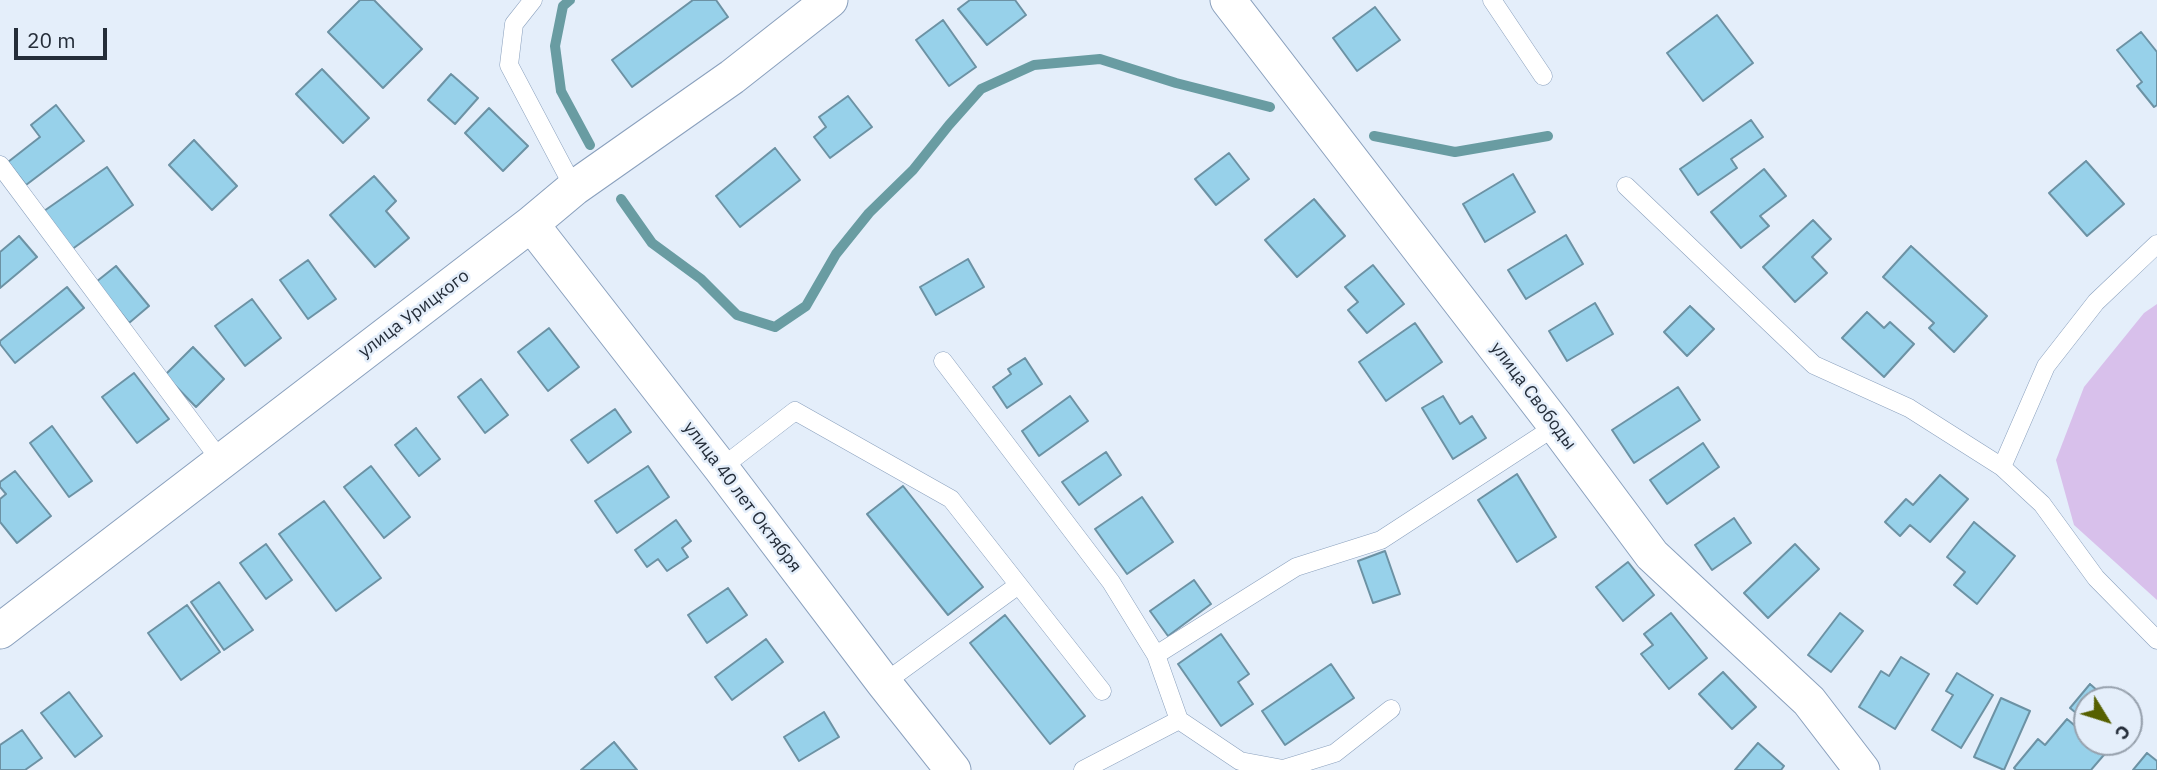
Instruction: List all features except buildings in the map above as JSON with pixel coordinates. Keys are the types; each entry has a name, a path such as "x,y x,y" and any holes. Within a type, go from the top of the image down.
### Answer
{"street":[{"name":"улица Урицкого","path":"0,631 531,224 574,188 732,77 830,0"},
{"name":"улица Свободы","path":"1228,0 1652,555 1809,701 1862,770"},
{"name":"улица 40 лет Октября","path":"531,224 953,770"}],"lane":[{"path":"533,0 514,24 509,65 574,188"},
{"path":"1492,0 1543,76"},
{"path":"0,165 221,461"},
{"path":"1626,186 1814,365 1909,408 2002,467 2042,504 2096,578 2157,640"},
{"path":"2002,467 2046,366 2096,302 2157,244"},
{"path":"943,361 1111,582 1156,655 1179,720 1240,761 1283,769 1335,753 1391,709"},
{"path":"721,468 795,411 951,499 1102,691"},
{"path":"1156,655 1296,567 1381,540 1556,426"},
{"path":"884,683 1017,586"},
{"path":"1083,770 1179,720"}],"shaded area":[{"path":"2157,304 2157,600 2074,525 2056,460 2084,387 2144,313"}],"waterway":[{"path":"570,0 563,6 555,46 561,91 590,145"},
{"path":"621,199 652,243 701,279 737,315 775,327 806,306 836,254 869,213 913,170 981,89 1034,65 1100,59 1176,83 1270,107"},
{"path":"1374,136 1455,152 1548,136"}]}
